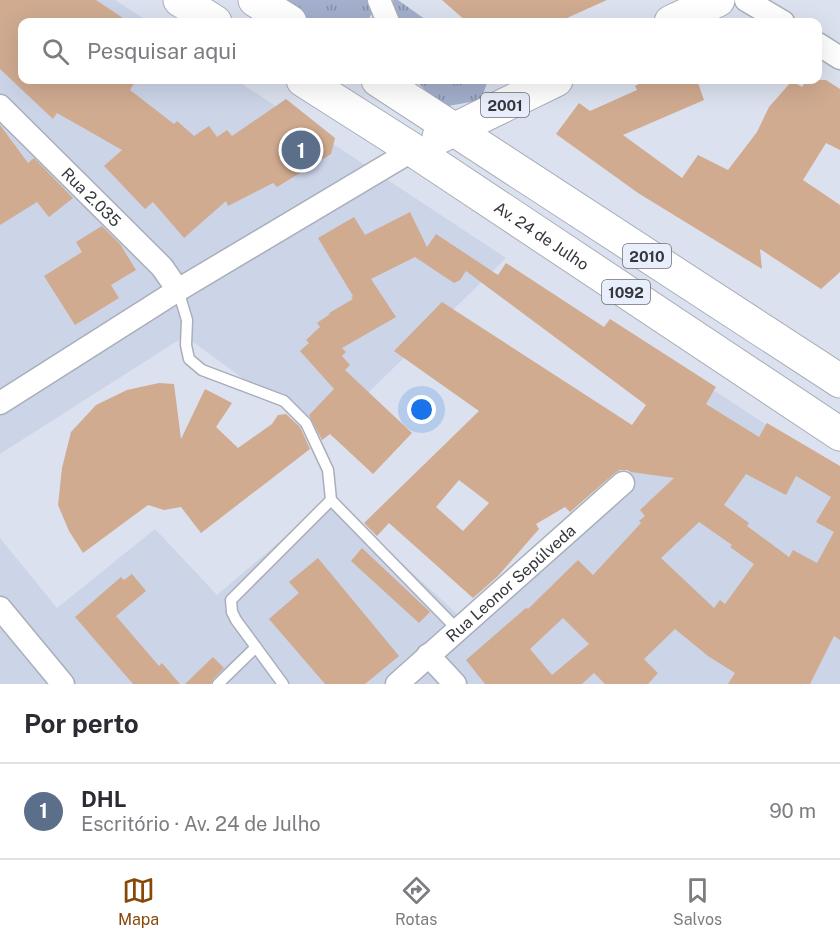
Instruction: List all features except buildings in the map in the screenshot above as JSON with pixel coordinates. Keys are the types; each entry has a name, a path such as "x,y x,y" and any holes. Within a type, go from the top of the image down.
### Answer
{"main road":[{"path":"180,0 209,18"},
{"path":"255,0 284,18"},
{"path":"678,18 710,1"},
{"name":"Av. 24 de Julho","path":"309,84 413,150 840,434"},
{"name":"2010","path":"392,84 454,130 840,381"},
{"name":"2001","path":"454,130 548,84"},
{"path":"413,150 454,130"}],"street":[{"path":"379,0 386,18"},
{"path":"746,0 776,18"},
{"path":"822,47 840,58"},
{"path":"373,124 392,84"},
{"name":"Rua 2.035","path":"0,106 162,267 178,290"},
{"path":"0,403 178,290 413,150"},
{"name":"Rua Leonor Sepúlveda","path":"397,684 623,483"},
{"path":"0,608 63,684"},
{"path":"428,655 455,684"}],"lane":[{"path":"178,290 187,320 186,345 189,359 202,370 284,401 306,423 328,470 331,500 457,629"},
{"path":"283,684 236,620 232,612 231,600 331,500"},
{"path":"218,684 256,647"}],"shaded area":[{"path":"0,0 115,0 143,18 18,18 18,84 242,84 506,258 323,437 185,336 0,454"},
{"path":"715,391 840,473 840,684 0,684 0,538 57,608 155,529 217,595 331,498 469,625"}],"green space":[{"path":"272,0 368,0 375,8 369,18 301,18"},
{"path":"393,0 398,0 423,18 395,18"},
{"path":"419,84 487,84 481,100 443,107"}],"place":[{"name":"DHL","path":"301,150"}]}
